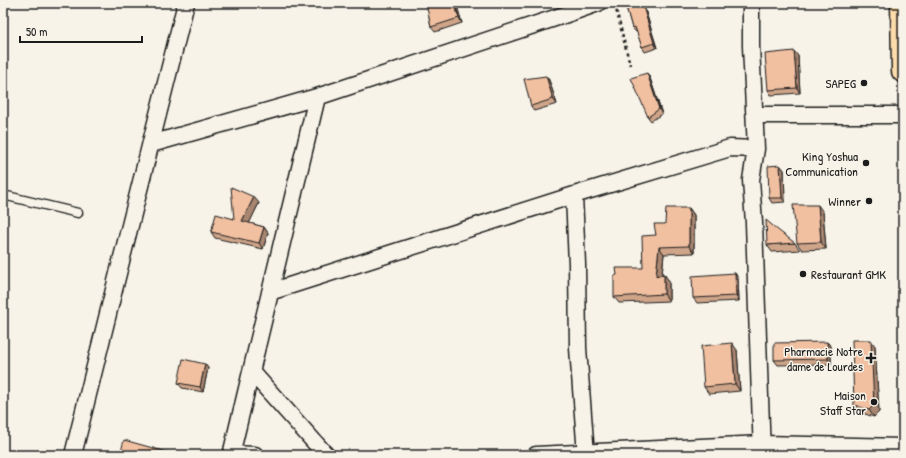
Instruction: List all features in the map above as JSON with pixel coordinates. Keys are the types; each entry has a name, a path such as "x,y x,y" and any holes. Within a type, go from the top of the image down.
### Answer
{"main road":[{"path":"902,3 903,70"}],"street":[{"path":"73,455 117,274 186,3"},
{"path":"151,144 317,97 598,3"},
{"path":"751,3 751,46 756,149 751,180 754,222 762,450"},
{"path":"255,455 231,454 317,97"},
{"path":"755,115 903,115"},
{"path":"270,292 574,195 730,148 756,149"},
{"path":"574,195 578,348 586,454"},
{"path":"252,371 326,455"},
{"path":"536,455 903,447"}],"lane":[{"path":"3,195 78,213"}],"path":[{"path":"614,3 630,65"}],"building":[{"path":"426,3 454,3 459,18 431,27"},
{"path":"625,3 642,3 654,43 642,47 635,27 632,28"},
{"path":"794,51 797,88 768,90 765,54"},
{"path":"647,73 659,109 648,117 631,78"},
{"path":"546,76 553,99 531,106 524,79"},
{"path":"780,165 782,198 769,198 768,166"},
{"path":"231,187 254,197 242,221 264,227 259,243 211,232 216,214 234,219"},
{"path":"793,205 818,205 821,242 797,243"},
{"path":"666,208 689,208 689,246 659,247 656,276 664,274 664,294 614,297 614,276 617,275 616,268 643,268 642,236 656,235 654,224 665,224"},
{"path":"766,220 779,231 795,243 767,245"},
{"path":"735,273 736,296 693,298 692,276"},
{"path":"852,340 871,340 874,405 869,410 854,405"},
{"path":"827,342 828,359 774,360 774,343"},
{"path":"732,343 735,384 704,387 701,346"},
{"path":"183,359 205,364 200,387 178,383"},
{"path":"124,440 178,455 120,455"}],"place":[{"name":"SAPEG","path":"864,83"},
{"name":"King Yoshua Communication","path":"866,163"},
{"name":"Winner","path":"869,201"},
{"name":"Restaurant GMK","path":"803,274"},
{"name":"Pharmacie Notre dame de Lourdes","path":"871,358"},
{"name":"Maison Staff Star","path":"874,402"}]}
